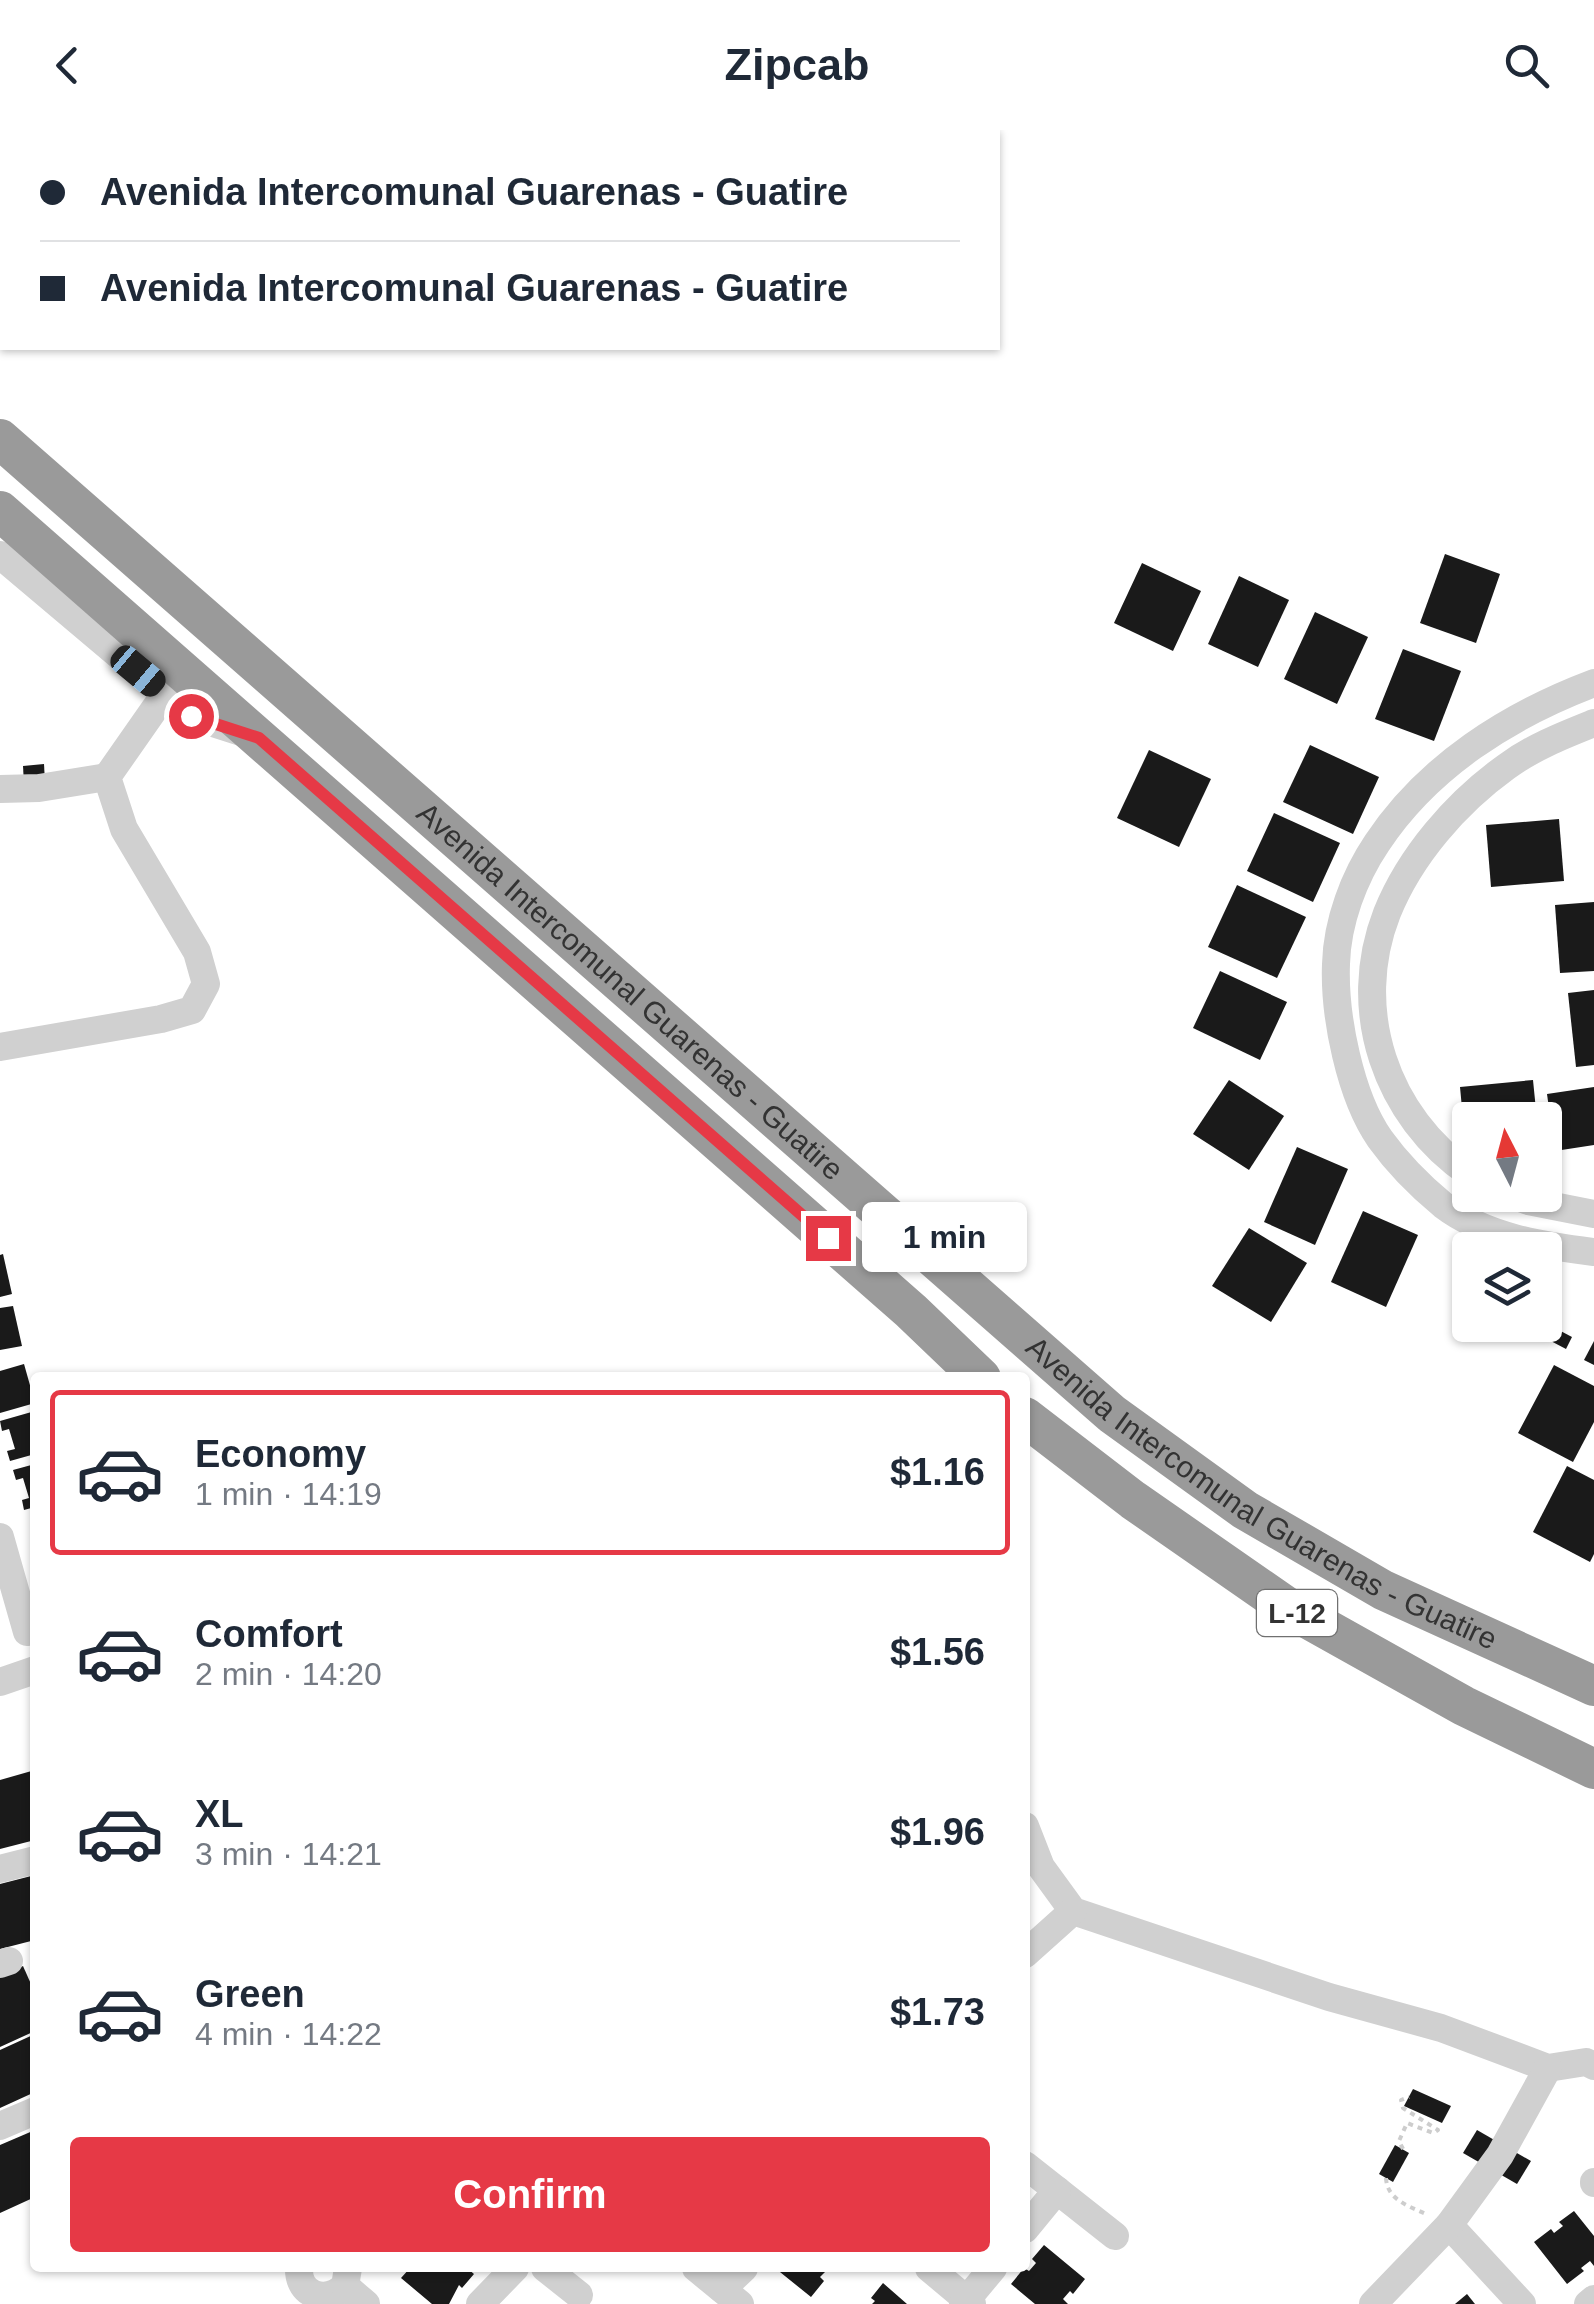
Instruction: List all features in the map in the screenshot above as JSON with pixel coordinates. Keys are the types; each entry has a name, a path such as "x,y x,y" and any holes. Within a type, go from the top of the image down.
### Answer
{"highway":[{"name":"Avenida Intercomunal Guarenas - Guatire","path":"0,439 1112,1414 1245,1510 1383,1590 1594,1686"},
{"name":"Avenida Intercomunal Guarenas - Guatire","path":"0,511 911,1311 975,1372"},
{"name":"L-12","path":"1030,1421 1133,1500 1287,1608 1464,1706 1594,1768"}],"street":[{"name":"Avenida Intercomunal Guarenas - Guatire","path":"0,555 191,716 259,738"},
{"path":"1594,683 1481,740 1426,782 1377,844 1354,886 1341,925 1336,964 1339,1006 1355,1089 1378,1137 1408,1174 1446,1207 1492,1231 1528,1242 1594,1252"},
{"path":"0,788 40,788 108,776 165,694"},
{"path":"1452,1162 1415,1124 1387,1076 1376,1042 1372,995 1387,914 1432,838 1464,802 1507,766 1549,741 1594,722"},
{"path":"0,1047 192,1010 206,984 196,952 124,829 108,776"},
{"path":"1562,1208 1594,1214"},
{"path":"0,1537 27,1632"},
{"path":"0,1682 30,1672"},
{"path":"1030,1839 1041,1868 1073,1912 1329,1997 1442,2028 1548,2068 1586,2062 1594,2066"},
{"path":"0,1870 30,1861"},
{"path":"1030,1950 1073,1912"},
{"path":"1374,2304 1449,2225 1500,2156 1548,2068"},
{"path":"0,2126 30,2112"},
{"path":"1030,2169 1115,2236"},
{"path":"1030,2223 1058,2190"},
{"path":"1449,2225 1522,2304"},
{"path":"299,2272 300,2283 312,2296 330,2297 353,2286"},
{"path":"480,2304 511,2272"},
{"path":"551,2272 578,2295"},
{"path":"701,2272 731,2296 742,2272"},
{"path":"933,2272 967,2302 990,2272"}],"path":[{"path":"1403,2149 1399,2141 1407,2123 1433,2133 1438,2130 1402,2108 1401,2100 1409,2097"},
{"path":"1386,2178 1386,2188 1398,2201 1449,2225"}],"building":[{"path":"1445,554 1500,574 1476,643 1420,623"},
{"path":"1142,563 1201,591 1173,651 1114,623"},
{"path":"1239,576 1289,600 1258,667 1208,644"},
{"path":"1315,612 1368,637 1337,704 1284,679"},
{"path":"1403,649 1461,671 1434,741 1375,719"},
{"path":"1310,745 1379,777 1353,834 1283,802"},
{"path":"1149,750 1211,779 1179,847 1117,818"},
{"path":"44,764 45,782 24,784 23,766"},
{"path":"1274,813 1340,843 1313,902 1247,871"},
{"path":"1559,819 1564,881 1491,887 1486,825"},
{"path":"1237,885 1306,917 1277,978 1208,947"},
{"path":"1594,902 1594,971 1560,973 1555,905"},
{"path":"1220,971 1287,1002 1260,1060 1193,1028"},
{"path":"1594,990 1594,1065 1576,1067 1568,993"},
{"path":"1229,1080 1284,1116 1249,1170 1193,1134"},
{"path":"1533,1080 1535,1102 1461,1102 1460,1087"},
{"path":"1594,1087 1594,1145 1562,1150 1562,1102 1548,1102 1547,1094"},
{"path":"1297,1147 1348,1169 1315,1245 1264,1222"},
{"path":"1363,1211 1418,1235 1386,1307 1331,1282"},
{"path":"1249,1228 1307,1263 1271,1322 1212,1286"},
{"path":"3,1254 12,1294 0,1297 0,1255"},
{"path":"13,1306 22,1346 0,1350 0,1308"},
{"path":"1562,1332 1572,1337 1566,1349 1553,1342 1562,1342"},
{"path":"1594,1341 1594,1365 1584,1360"},
{"path":"24,1364 30,1404 0,1413 0,1371"},
{"path":"1554,1365 1594,1386 1594,1422 1573,1462 1518,1433"},
{"path":"30,1412 30,1455 10,1461 7,1451 15,1449 9,1429 2,1431 0,1421"},
{"path":"30,1465 30,1508 24,1510 22,1500 29,1498 23,1478 16,1480 13,1470"},
{"path":"1567,1466 1594,1480 1594,1554 1590,1562 1533,1532"},
{"path":"30,1771 30,1841 0,1849 0,1780"},
{"path":"30,1876 30,1941 0,1949 0,1884"},
{"path":"23,1966 30,1982 30,2033 0,2047 0,1977"},
{"path":"30,2036 30,2094 0,2108 0,2050"},
{"path":"1413,2089 1451,2106 1442,2123 1404,2106"},
{"path":"1477,2130 1531,2161 1517,2184 1463,2153"},
{"path":"30,2132 30,2199 0,2213 0,2145"},
{"path":"1395,2145 1409,2153 1393,2182 1379,2174"},
{"path":"1574,2211 1594,2236 1594,2266 1590,2261 1567,2284 1534,2242 1551,2229 1554,2233 1563,2226 1559,2222"},
{"path":"1044,2245 1085,2279 1073,2294 1070,2291 1063,2299 1068,2304 1035,2304 1011,2284 1021,2272 1030,2272 1036,2263 1032,2259"},
{"path":"406,2272 474,2274 462,2288 459,2285 449,2304 432,2304 401,2278"},
{"path":"780,2272 825,2272 820,2277 824,2281 811,2297"},
{"path":"883,2283 907,2304 872,2304 875,2301 871,2298"},
{"path":"1467,2294 1475,2304 1455,2304"}],"route":[{"path":"191,716 259,738 828,1238"}]}
